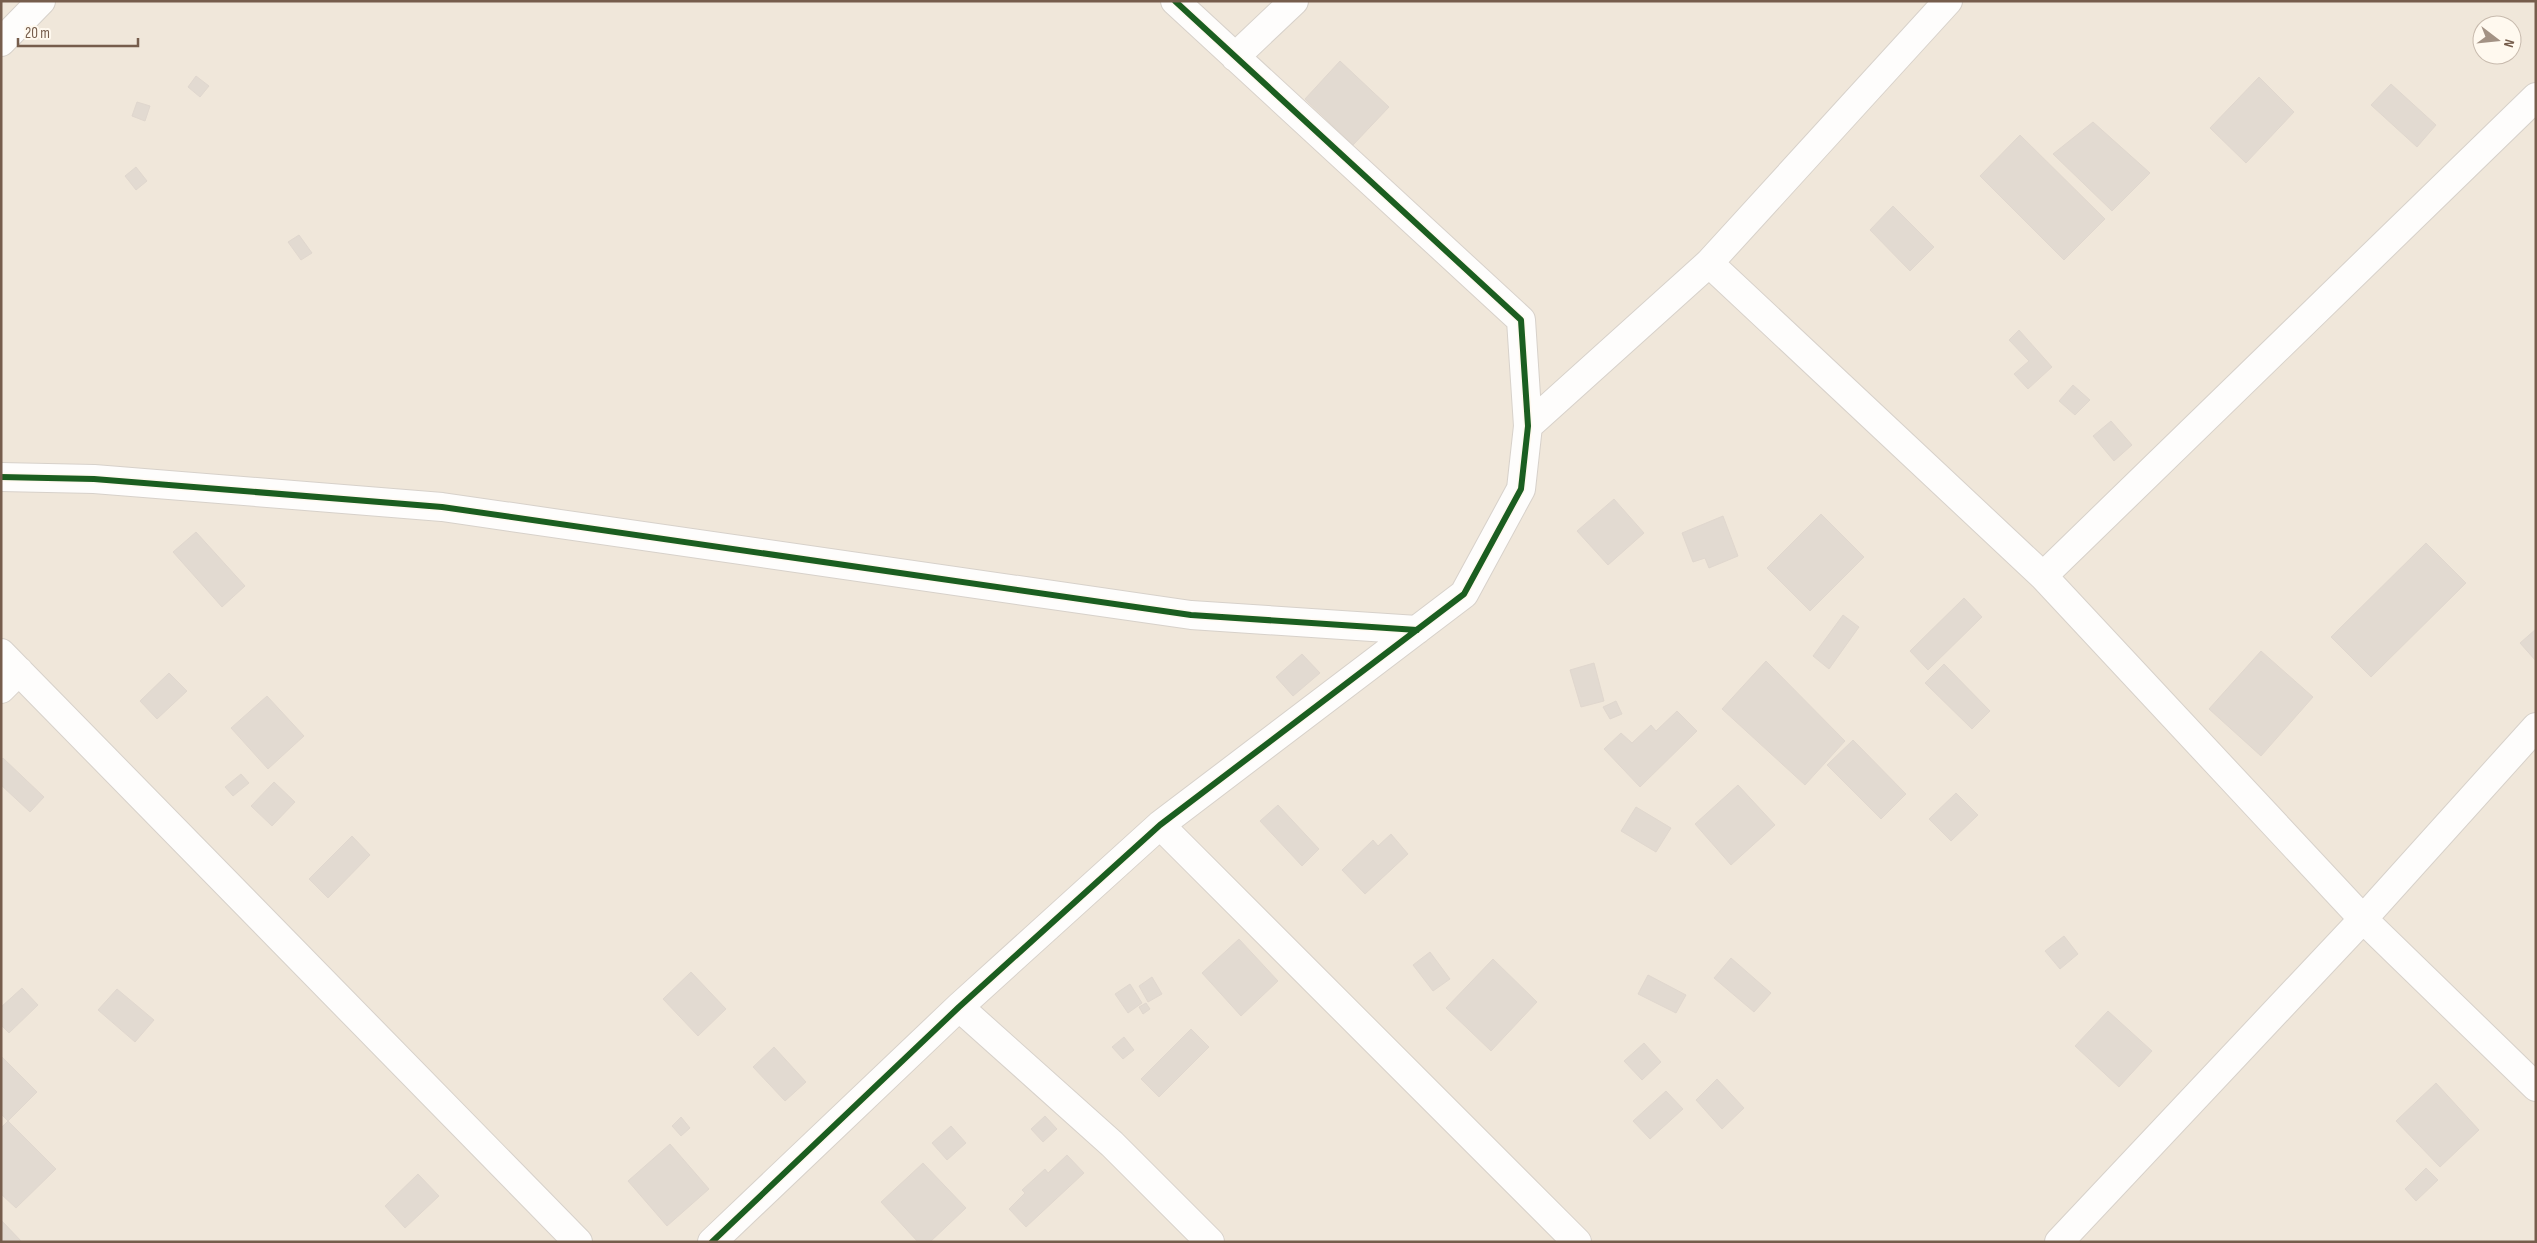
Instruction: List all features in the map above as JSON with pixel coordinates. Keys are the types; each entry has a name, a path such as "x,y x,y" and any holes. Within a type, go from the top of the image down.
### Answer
{"street":[{"path":"1,42 41,1"},
{"path":"712,1242 959,1007 1160,825 1464,594 1521,489 1528,426 1521,320 1175,1"},
{"path":"1235,57 1294,1"},
{"path":"1528,426 1709,263 1948,1"},
{"path":"2043,576 2536,96"},
{"path":"1709,263 2043,576 2363,919 2536,1087"},
{"path":"1,477 94,480 442,508 1191,615 1418,630"},
{"path":"7,671 578,1242"},
{"path":"2060,1242 2363,919 2536,727"},
{"path":"1160,825 1576,1242"},
{"path":"959,1007 1112,1144 1210,1242"}],"shaded area":[{"path":"1,1 2536,1 2536,1242 1,1242"}],"building":[{"path":"1340,61 1389,107 1353,145 1305,99"},
{"path":"196,76 209,86 200,97 188,87"},
{"path":"2259,77 2294,112 2246,163 2210,128"},
{"path":"2391,84 2436,125 2417,147 2371,105"},
{"path":"137,102 150,106 145,121 132,116"},
{"path":"2093,122 2150,173 2112,211 2053,154"},
{"path":"2020,135 2105,219 2064,260 1980,176"},
{"path":"136,167 147,181 136,190 125,176"},
{"path":"1893,206 1934,247 1910,271 1870,230"},
{"path":"299,235 312,253 301,260 288,242"},
{"path":"2019,330 2052,367 2028,389 2014,374 2029,361 2009,340"},
{"path":"2073,385 2090,400 2075,415 2059,401"},
{"path":"2111,421 2132,445 2114,461 2093,436"},
{"path":"1614,499 1644,533 1608,565 1577,531"},
{"path":"1821,514 1864,557 1810,611 1767,568"},
{"path":"1723,516 1738,556 1709,568 1705,558 1693,562 1682,533"},
{"path":"196,532 245,586 222,607 173,552"},
{"path":"2426,543 2466,583 2371,677 2331,637"},
{"path":"1964,598 1982,617 1928,670 1910,651"},
{"path":"1843,615 1859,627 1829,669 1813,656"},
{"path":"2536,629 2536,661 2520,643"},
{"path":"2261,651 2313,697 2261,756 2209,709"},
{"path":"1302,654 1320,673 1293,696 1276,677"},
{"path":"1766,661 1845,741 1805,785 1722,709"},
{"path":"1594,663 1604,701 1581,707 1570,670"},
{"path":"1944,664 1990,711 1972,729 1925,683"},
{"path":"169,673 187,691 157,719 140,701"},
{"path":"267,696 304,736 268,769 231,728"},
{"path":"1616,701 1622,714 1610,719 1603,707"},
{"path":"1677,711 1697,731 1640,787 1604,749 1621,733 1632,743 1651,725 1656,731"},
{"path":"1853,740 1906,794 1881,819 1827,765"},
{"path":"3,758 44,797 30,812 1,785 1,760"},
{"path":"241,774 249,783 233,796 225,787"},
{"path":"274,782 295,802 272,826 251,806"},
{"path":"1738,785 1775,825 1731,865 1695,824"},
{"path":"1956,793 1978,815 1951,841 1929,819"},
{"path":"1278,805 1319,849 1302,866 1260,821"},
{"path":"1636,807 1671,828 1656,852 1621,831"},
{"path":"1391,834 1408,854 1365,894 1342,870 1373,840 1378,846"},
{"path":"352,836 370,855 328,898 309,879"},
{"path":"2064,936 2078,954 2060,969 2045,951"},
{"path":"1239,939 1278,981 1241,1016 1202,973"},
{"path":"1430,952 1450,979 1433,991 1413,965"},
{"path":"1731,958 1771,993 1754,1012 1714,978"},
{"path":"1493,959 1537,1002 1491,1051 1446,1008"},
{"path":"691,972 726,1009 698,1036 663,999"},
{"path":"1648,975 1686,995 1676,1013 1638,994"},
{"path":"1152,977 1162,994 1148,1002 1139,986"},
{"path":"1130,984 1142,1003 1128,1013 1115,994"},
{"path":"22,988 38,1005 9,1033 1,1025 1,1007"},
{"path":"117,989 154,1020 135,1042 98,1010"},
{"path":"1146,1003 1150,1009 1143,1014 1139,1007"},
{"path":"2108,1011 2152,1051 2119,1087 2075,1046"},
{"path":"1191,1029 1209,1047 1159,1097 1141,1079"},
{"path":"1124,1037 1134,1050 1123,1059 1112,1047"},
{"path":"1644,1043 1661,1062 1642,1080 1624,1061"},
{"path":"774,1047 806,1082 785,1101 753,1067"},
{"path":"1,1056 37,1092 8,1121 1,1114"},
{"path":"1717,1079 1744,1108 1722,1129 1696,1100"},
{"path":"2436,1083 2479,1130 2440,1167 2396,1121"},
{"path":"1666,1091 1683,1109 1650,1139 1633,1121"},
{"path":"1045,1116 1057,1129 1043,1142 1031,1129"},
{"path":"681,1117 690,1128 681,1136 672,1126"},
{"path":"8,1121 56,1169 16,1208 1,1194 1,1128"},
{"path":"951,1126 966,1143 947,1160 932,1143"},
{"path":"670,1144 709,1189 667,1226 628,1181"},
{"path":"1067,1155 1084,1173 1026,1227 1009,1209 1025,1193 1022,1190 1045,1169 1048,1173"},
{"path":"923,1163 966,1208 930,1242 918,1242 881,1202"},
{"path":"2426,1168 2438,1180 2416,1201 2405,1189"},
{"path":"418,1174 439,1196 405,1228 385,1206"},
{"path":"1,1220 22,1242 1,1242"}],"cycle path":[{"path":"712,1242 959,1007 1160,825 1464,594 1521,489 1528,426 1521,320 1175,1"},
{"path":"1,477 94,479 442,507 1191,615 1417,630"}]}
